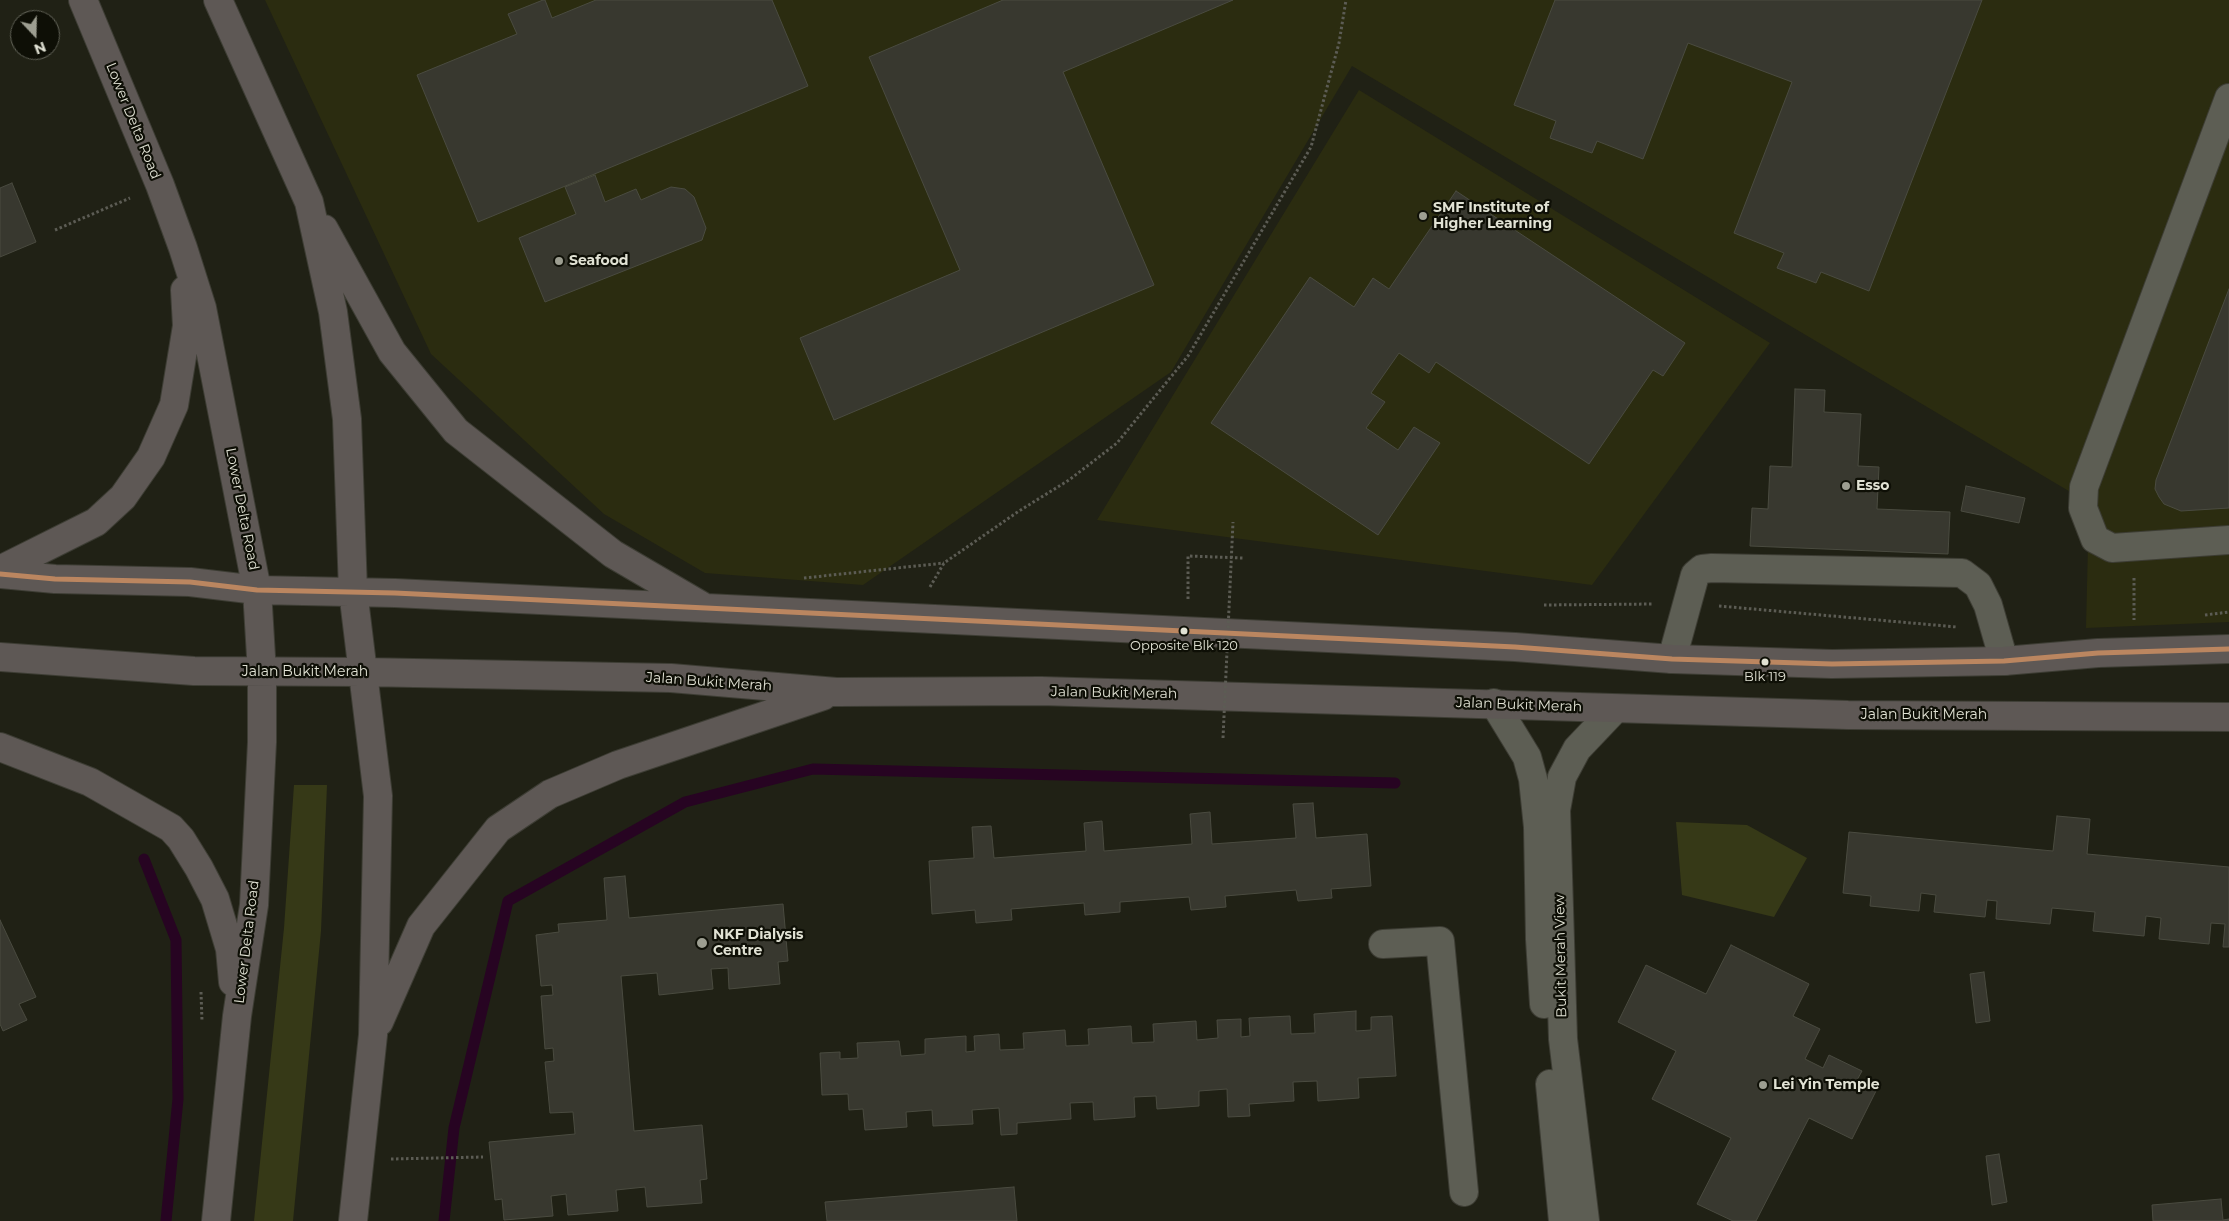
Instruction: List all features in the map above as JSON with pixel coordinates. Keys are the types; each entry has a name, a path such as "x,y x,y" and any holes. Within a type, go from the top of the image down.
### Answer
{"main road":[{"name":"Lower Delta Road","path":"83,0 153,168 183,248 202,308 257,590 262,673 262,742 254,905 238,1016 216,1221"},
{"path":"218,0 309,202 392,352 456,430 613,554 706,608"},
{"path":"309,202 333,312 347,419 352,591 378,796 373,1035 353,1221"},
{"path":"0,570 96,522 123,497 151,457 174,405 187,326 183,248"},
{"path":"0,574 55,579 190,582 257,590 352,591 1515,647 1672,659 1832,664 2004,661 2098,653 2229,649"},
{"name":"Jalan Bukit Merah","path":"0,657 194,671 671,678 836,692 1041,691 1848,715 2229,717"},
{"path":"373,1035 421,926 498,830 550,794 618,765 836,692"},
{"path":"0,747 90,782 171,828 181,839 215,899 230,949 238,1016"}],"street":[{"path":"2229,98 2084,487 2083,508 2095,539 2112,548 2229,540"},
{"path":"1672,659 1696,575 1702,569 1962,573 1978,585 1988,605 2004,661"},
{"name":"Bukit Merah View","path":"1494,703 1527,757 1532,779 1537,810 1540,939 1569,1187 1585,1221"},
{"name":"Bukit Merah View","path":"1563,1221 1569,1187 1556,810 1562,777 1577,749 1615,709"},
{"path":"1382,944 1440,941 1464,1192"}],"path":[{"path":"911,618 944,563 1019,511 1069,480 1116,442 1188,356 1311,147 1339,43 1346,0"},
{"path":"55,230 132,198 128,188"},
{"path":"1223,738 1233,522"},
{"path":"2134,546 2134,623"},
{"path":"1188,632 1188,556 1244,558"},
{"path":"1544,604 1688,603 1995,630"},
{"path":"201,985 202,1024"},
{"path":"384,1159 483,1157"}],"shaded area":[{"path":"265,0 2229,0 2229,622 2086,628 2089,503 1352,66 1171,372 863,585 705,573 604,514 431,354"},
{"name":"SMF Institute of Higher Learning","path":"1359,90 1770,343 1592,585 1097,520"},
{"path":"294,785 327,785 321,931 293,1221 254,1221 284,928"},
{"path":"1676,822 1747,825 1807,858 1774,917 1682,895"}],"building":[{"path":"545,0 552,18 596,0 772,0 808,86 478,222 417,75 517,34 508,14"},
{"path":"1003,0 1233,0 1063,72 1154,285 834,420 800,338 960,270 869,57"},
{"path":"1555,0 1982,0 1869,291 1821,272 1816,283 1777,268 1784,253 1734,233 1792,82 1688,43 1643,159 1597,141 1592,153 1550,138 1556,121 1514,105"},
{"path":"595,175 605,202 636,189 641,200 671,187 685,189 694,197 706,228 702,240 545,302 519,238 576,214 565,187"},
{"path":"12,183 36,242 0,257 0,188"},
{"path":"1456,191 1685,343 1663,376 1653,370 1589,464 1436,362 1429,373 1399,353 1371,393 1385,402 1366,428 1398,450 1414,427 1440,443 1378,535 1211,423 1310,277 1354,307 1373,278 1389,289"},
{"path":"2229,289 2229,508 2181,511 2164,504 2155,489 2156,480"},
{"path":"1795,389 1825,390 1824,412 1861,414 1858,466 1879,467 1877,509 1950,512 1948,554 1750,546 1752,508 1768,509 1770,466 1792,467"},
{"path":"1966,486 2025,498 2019,523 1961,511"},
{"path":"1313,803 1316,838 1367,834 1371,886 1331,889 1332,898 1298,901 1296,890 1225,896 1226,907 1191,910 1189,897 1120,902 1120,912 1085,915 1084,903 1011,909 1012,920 976,923 975,910 932,914 929,861 974,858 972,827 991,826 994,858 1086,851 1084,823 1102,821 1104,851 1192,844 1190,814 1210,812 1212,844 1296,838 1293,804"},
{"path":"2057,816 2090,819 2087,854 2229,867 2229,947 2223,947 2225,924 2211,923 2209,944 2159,939 2161,918 2146,916 2144,936 2093,931 2095,912 2052,908 2050,924 1996,919 1997,901 1987,900 1985,917 1934,912 1936,895 1921,893 1919,911 1870,906 1871,896 1843,893 1849,832 2053,851"},
{"path":"625,876 629,918 783,904 788,961 778,962 780,984 729,989 728,968 711,969 713,989 659,995 657,973 621,976 634,1131 702,1125 707,1179 700,1180 702,1203 647,1207 645,1187 616,1190 618,1211 568,1215 566,1194 551,1196 553,1216 504,1220 502,1199 495,1200 489,1142 575,1134 573,1112 550,1113 545,1062 554,1061 553,1048 545,1049 541,996 553,995 552,985 541,986 536,935 559,932 558,924 607,920 604,878"},
{"path":"0,920 36,997 19,1004 27,1020 3,1031 0,1024"},
{"name":"Lei Yin Temple","path":"1731,945 1809,984 1793,1016 1820,1029 1805,1059 1823,1068 1829,1055 1862,1071 1857,1080 1877,1089 1852,1139 1809,1118 1756,1221 1733,1221 1697,1204 1731,1138 1652,1099 1676,1051 1618,1022 1646,965 1706,994"},
{"path":"1984,972 1990,1021 1976,1023 1970,974"},
{"path":"1356,1011 1356,1031 1371,1030 1371,1017 1392,1016 1396,1076 1358,1078 1359,1098 1318,1101 1317,1081 1293,1082 1294,1101 1249,1104 1250,1116 1228,1117 1227,1089 1199,1091 1199,1106 1157,1109 1156,1096 1134,1097 1135,1117 1094,1120 1093,1102 1070,1103 1071,1119 1017,1123 1017,1134 1001,1135 999,1108 972,1110 973,1124 933,1126 932,1110 906,1112 907,1127 865,1130 863,1109 849,1110 848,1094 822,1095 820,1053 840,1052 840,1059 858,1058 857,1043 899,1041 901,1056 925,1054 925,1039 966,1036 966,1052 975,1051 974,1036 999,1034 1000,1050 1024,1049 1023,1033 1065,1030 1066,1046 1089,1045 1088,1029 1131,1026 1132,1043 1154,1042 1153,1024 1196,1021 1197,1040 1218,1038 1217,1020 1241,1019 1241,1037 1250,1036 1249,1018 1290,1016 1291,1034 1315,1033 1314,1014"},
{"path":"1999,1154 2007,1202 1992,1205 1986,1156"},
{"path":"1014,1187 1017,1221 827,1221 825,1202"},
{"path":"2221,1199 2223,1220 2229,1219 2229,1221 2153,1221 2152,1205"}],"waterway":[{"path":"444,1221 454,1128 508,901 685,802 813,769 1395,783"},
{"path":"144,859 176,940 178,1099 166,1221"}],"transit line":[{"path":"0,574 55,579 190,582 257,590 395,593 1515,647 1672,659 1832,664 2004,661 2098,653 2229,649"}],"place":[{"name":"SMF Institute of Higher Learning","path":"1423,216"},
{"name":"Seafood","path":"559,261"},
{"name":"Esso","path":"1846,486"},
{"name":"Opposite Blk 120","path":"1184,631"},
{"name":"Blk 119","path":"1765,662"},
{"name":"NKF Dialysis Centre","path":"702,943"},
{"name":"Lei Yin Temple","path":"1763,1085"}]}
